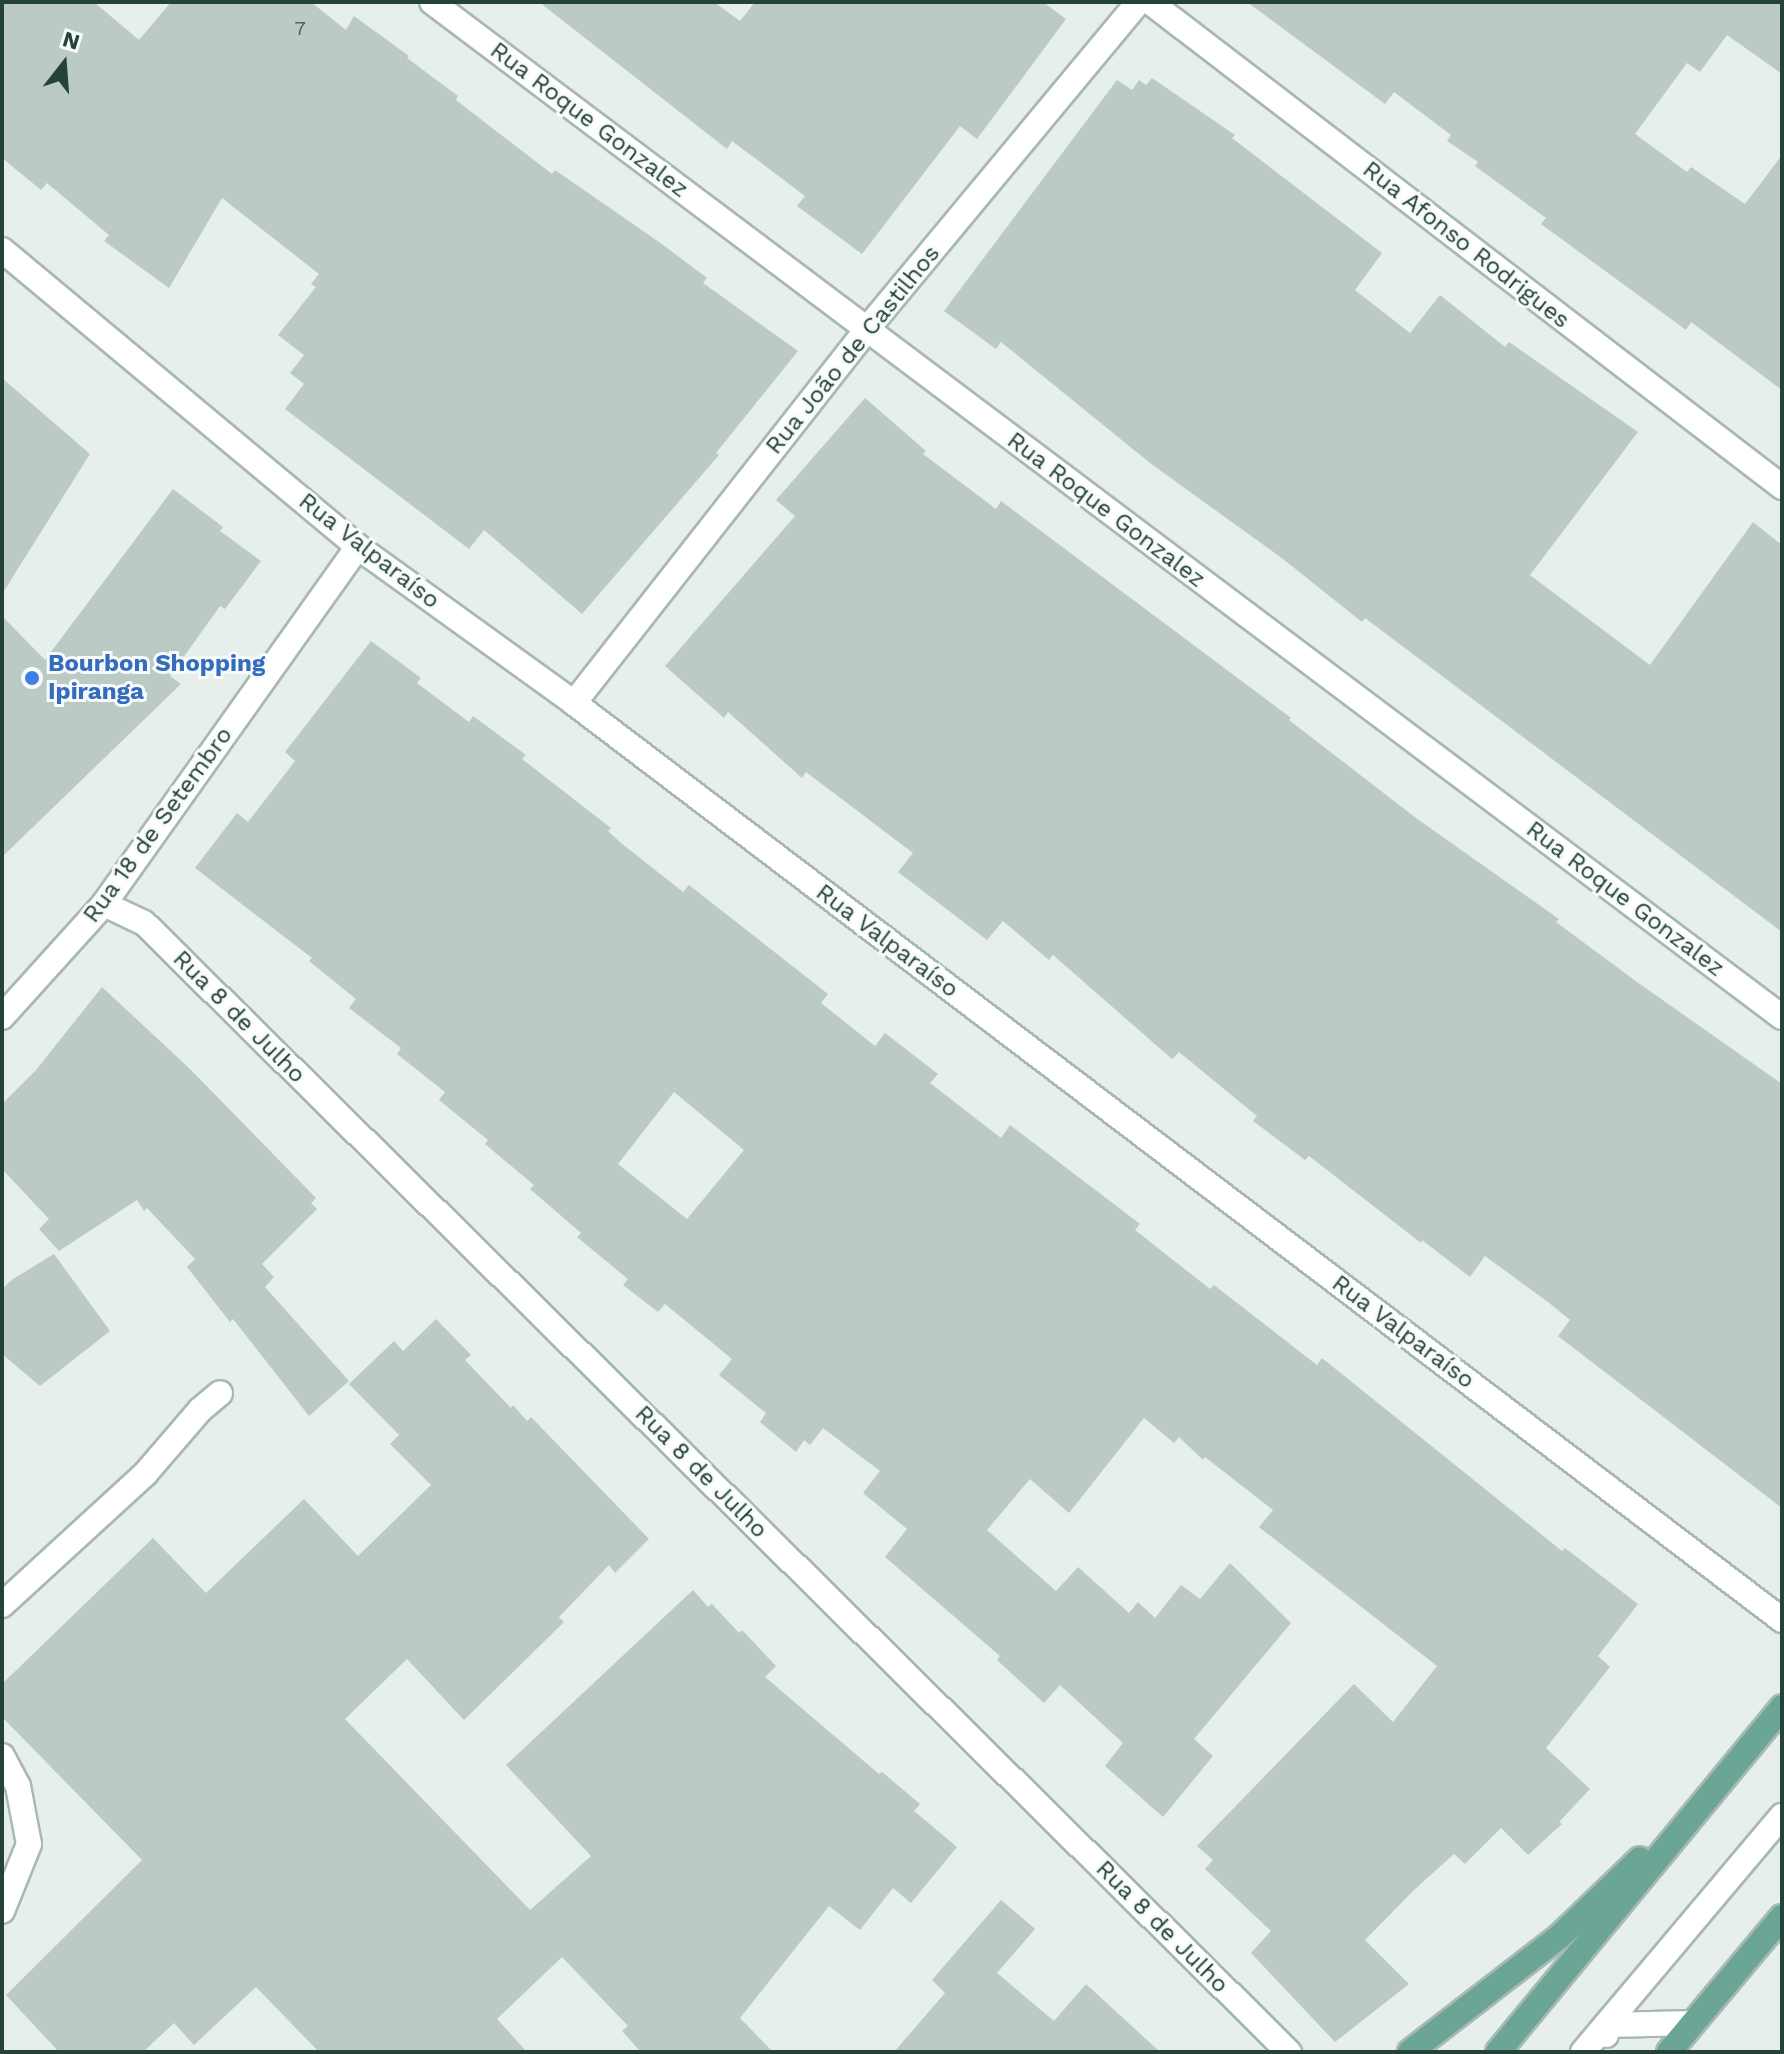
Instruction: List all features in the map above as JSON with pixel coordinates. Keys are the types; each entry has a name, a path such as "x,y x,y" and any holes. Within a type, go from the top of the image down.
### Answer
{"main road":[{"path":"1498,2052 1782,1707"},
{"path":"1410,2052 1559,1937 1723,1779"},
{"path":"1669,2052 1782,1917"}],"street":[{"name":"Rua Roque Gonzalez","path":"432,2 1782,1017"},
{"name":"Rua João de Castilhos","path":"574,703 867,329 1138,2"},
{"name":"Rua Afonso Rodrigues","path":"1150,2 1782,487"},
{"name":"Rua Valparaíso","path":"2,250 358,547 574,703 1782,1620"},
{"name":"Rua 18 de Setembro","path":"2,1017 104,904 358,547"},
{"name":"Rua 8 de Julho","path":"104,904 144,923 1289,2052"},
{"path":"2,1605 145,1474 200,1410 220,1393"},
{"path":"2,1756 18,1786 29,1844 2,1911"},
{"path":"1583,2052 1782,1816"},
{"path":"1606,2025 1693,2023"},
{"path":"1605,2052 1606,2025"}],"building":[{"path":"2,2 94,2 139,40 171,2 311,2 346,30 354,16 409,56 407,58 458,96 456,100 552,174 555,170 659,242 707,278 703,283 798,351 716,453 719,455 582,614 484,530 469,549 285,409 304,384 290,373 304,355 278,335 316,287 311,284 319,274 222,198 169,288 104,241 109,235 47,183 41,190 2,158"},
{"path":"539,2 714,2 740,21 755,2 1043,2 1066,19 977,139 960,126 862,254 797,206 805,196 732,141 727,149"},
{"path":"1247,2 1782,2 1782,74 1727,35 1700,72 1687,63 1635,134 1687,172 1691,167 1745,204 1782,155 1782,390 1691,322 1686,330 1541,224 1546,218 1475,166 1478,162 1447,141 1451,135 1394,92 1385,104"},
{"path":"1152,78 1235,135 1232,138 1382,253 1355,290 1410,333 1440,295 1505,347 1509,342 1638,432 1530,575 1650,665 1753,522 1782,545 1782,932 1365,618 1362,622 1283,559 1150,463 1001,342 996,349 944,311 1117,80 1132,90 1139,80 1146,85"},
{"path":"2,378 90,454 2,594"},
{"path":"865,398 926,451 923,454 996,509 1001,501 1291,718 1289,720 1416,818 1559,919 1556,922 1637,982 1782,1084 1782,1508 1558,1336 1570,1320 1485,1256 1470,1277 1309,1156 1305,1160 1253,1121 1257,1116 1179,1052 1172,1059 1053,955 1049,960 1003,921 987,940 898,872 913,853 806,772 802,778 728,712 724,718 665,666 795,516 776,500"},
{"path":"173,489 223,527 220,531 261,561 225,609 220,606 170,676 181,684 2,857 2,616 45,660"},
{"path":"371,641 421,678 417,683 469,722 473,716 526,755 522,759 611,828 608,831 621,843 683,892 689,885 828,994 821,1003 875,1046 885,1033 938,1074 930,1083 1001,1138 1010,1125 1140,1224 1135,1230 1210,1289 1214,1285 1317,1365 1322,1358 1562,1551 1565,1548 1638,1604 1598,1656 1610,1667 1546,1748 1590,1789 1559,1822 1562,1824 1528,1855 1501,1828 1465,1864 1454,1854 1365,1940 1409,1984 1335,2042 1251,1953 1271,1931 1205,1869 1213,1860 1197,1846 1354,1684 1393,1722 1437,1666 1259,1527 1273,1510 1205,1457 1203,1460 1179,1437 1174,1443 1144,1418 1069,1513 1030,1479 987,1530 1056,1591 1078,1567 1129,1613 1138,1602 1155,1618 1181,1585 1200,1599 1230,1563 1291,1623 1194,1739 1213,1756 1163,1817 1105,1766 1123,1743 1060,1685 1044,1703 997,1660 1000,1656 885,1557 907,1529 863,1493 880,1471 823,1428 810,1445 804,1440 796,1452 760,1422 766,1413 719,1375 732,1359 665,1304 658,1312 623,1285 628,1279 577,1237 581,1233 530,1189 534,1185 485,1144 488,1140 439,1100 445,1092 397,1054 401,1048 349,1008 356,999 309,961 312,958 195,868 237,813 248,822 295,761 285,752","holes":["674,1092 744,1150 687,1219 618,1164"]},
{"path":"102,987 189,1068 316,1198 311,1203 317,1209 262,1264 274,1277 265,1287 349,1381 309,1416 233,1319 230,1322 187,1267 195,1259 147,1208 144,1211 137,1200 59,1251 39,1229 49,1219 2,1169 2,1104 36,1070"},
{"path":"54,1254 110,1331 40,1386 2,1354 2,1289"},
{"path":"436,1319 471,1355 465,1360 511,1408 513,1405 527,1421 531,1417 649,1539 615,1573 609,1565 559,1617 564,1622 464,1720 407,1659 345,1719 530,1910 591,1856 506,1765 693,1590 708,1607 712,1604 739,1633 742,1630 776,1666 765,1677 879,1774 882,1772 920,1804 914,1811 957,1847 911,1903 893,1888 860,1930 829,1906 740,2018 773,2052 641,2052 622,2031 628,2026 562,1957 497,2019 527,2052 319,2052 256,1987 194,2045 174,2023 143,2052 59,2052 6,1995 142,1860 2,1717 2,1684 153,1538 206,1593 304,1499 358,1556 431,1485 390,1444 399,1435 349,1384 394,1341 403,1351"},
{"path":"1001,1900 1035,1929 997,1973 1054,2021 1086,1984 1160,2052 894,2052 945,1993 932,1980"}],"place":[{"name":"Bourbon Shopping Ipiranga","path":"32,678"}]}
